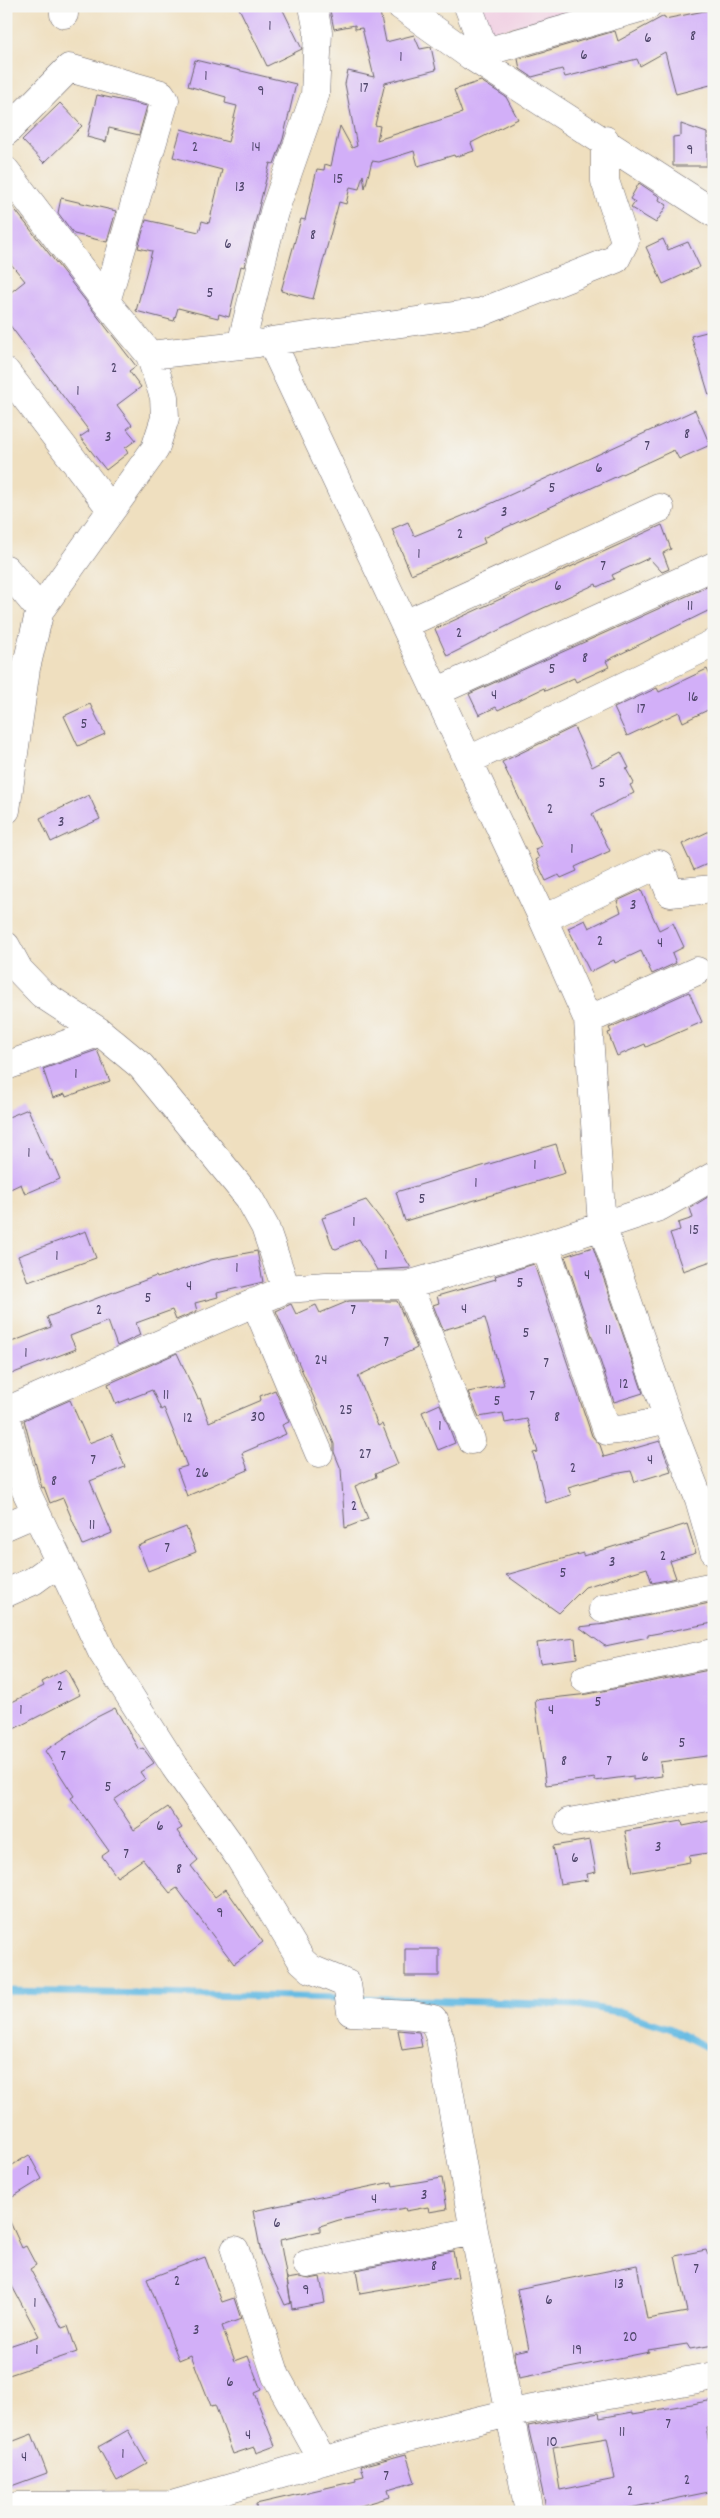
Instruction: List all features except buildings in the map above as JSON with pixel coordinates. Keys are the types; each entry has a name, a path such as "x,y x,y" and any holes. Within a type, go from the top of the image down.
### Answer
{"street":[{"path":"241,345 274,212 315,95 318,32 313,6"},
{"path":"401,6 478,53 714,213"},
{"path":"468,6 478,53"},
{"path":"478,53 647,6"},
{"path":"6,132 69,68 161,94 165,100 106,302"},
{"path":"150,355 241,345 482,312 616,259 624,241 605,181 605,140"},
{"path":"6,171 106,302 150,355 164,397 165,418 156,449 40,610 26,668 10,755 6,810"},
{"path":"271,341 469,760 588,1020 602,1226 668,1419 706,1498 714,1551"},
{"path":"6,372 111,509"},
{"path":"404,624 660,508"},
{"path":"436,692 714,566"},
{"path":"6,569 40,610"},
{"path":"469,760 714,643"},
{"path":"543,919 659,864 670,893 714,889"},
{"path":"6,946 19,970 42,994 100,1032 141,1066 249,1198 265,1227 286,1289"},
{"path":"588,1020 697,971"},
{"path":"6,1066 100,1032"},
{"path":"6,1411 286,1289 326,1286 408,1285 546,1244 659,1207 714,1176"},
{"path":"546,1244 607,1431 626,1429 668,1419"},
{"path":"408,1285 471,1440"},
{"path":"256,1302 319,1453"},
{"path":"6,1415 26,1489 102,1652 175,1767 239,1857 293,1949 311,1969 347,1984 351,2012 433,2019 440,2038 474,2231 529,2512"},
{"path":"6,1526 36,1513"},
{"path":"6,1593 33,1581 59,1562"},
{"path":"603,1609 714,1586"},
{"path":"584,1679 714,1653"},
{"path":"569,1822 714,1796"},
{"path":"307,2264 474,2231"},
{"path":"236,2250 276,2376 323,2461"},
{"path":"6,2509 17,2506 172,2505 388,2442 510,2414 714,2376"}],"shaded area":[{"path":"478,6 594,6 488,33"}],"waterway":[{"path":"6,1991 343,1998"},
{"path":"354,1998 577,2005 619,2012 669,2028 714,2051"}]}
